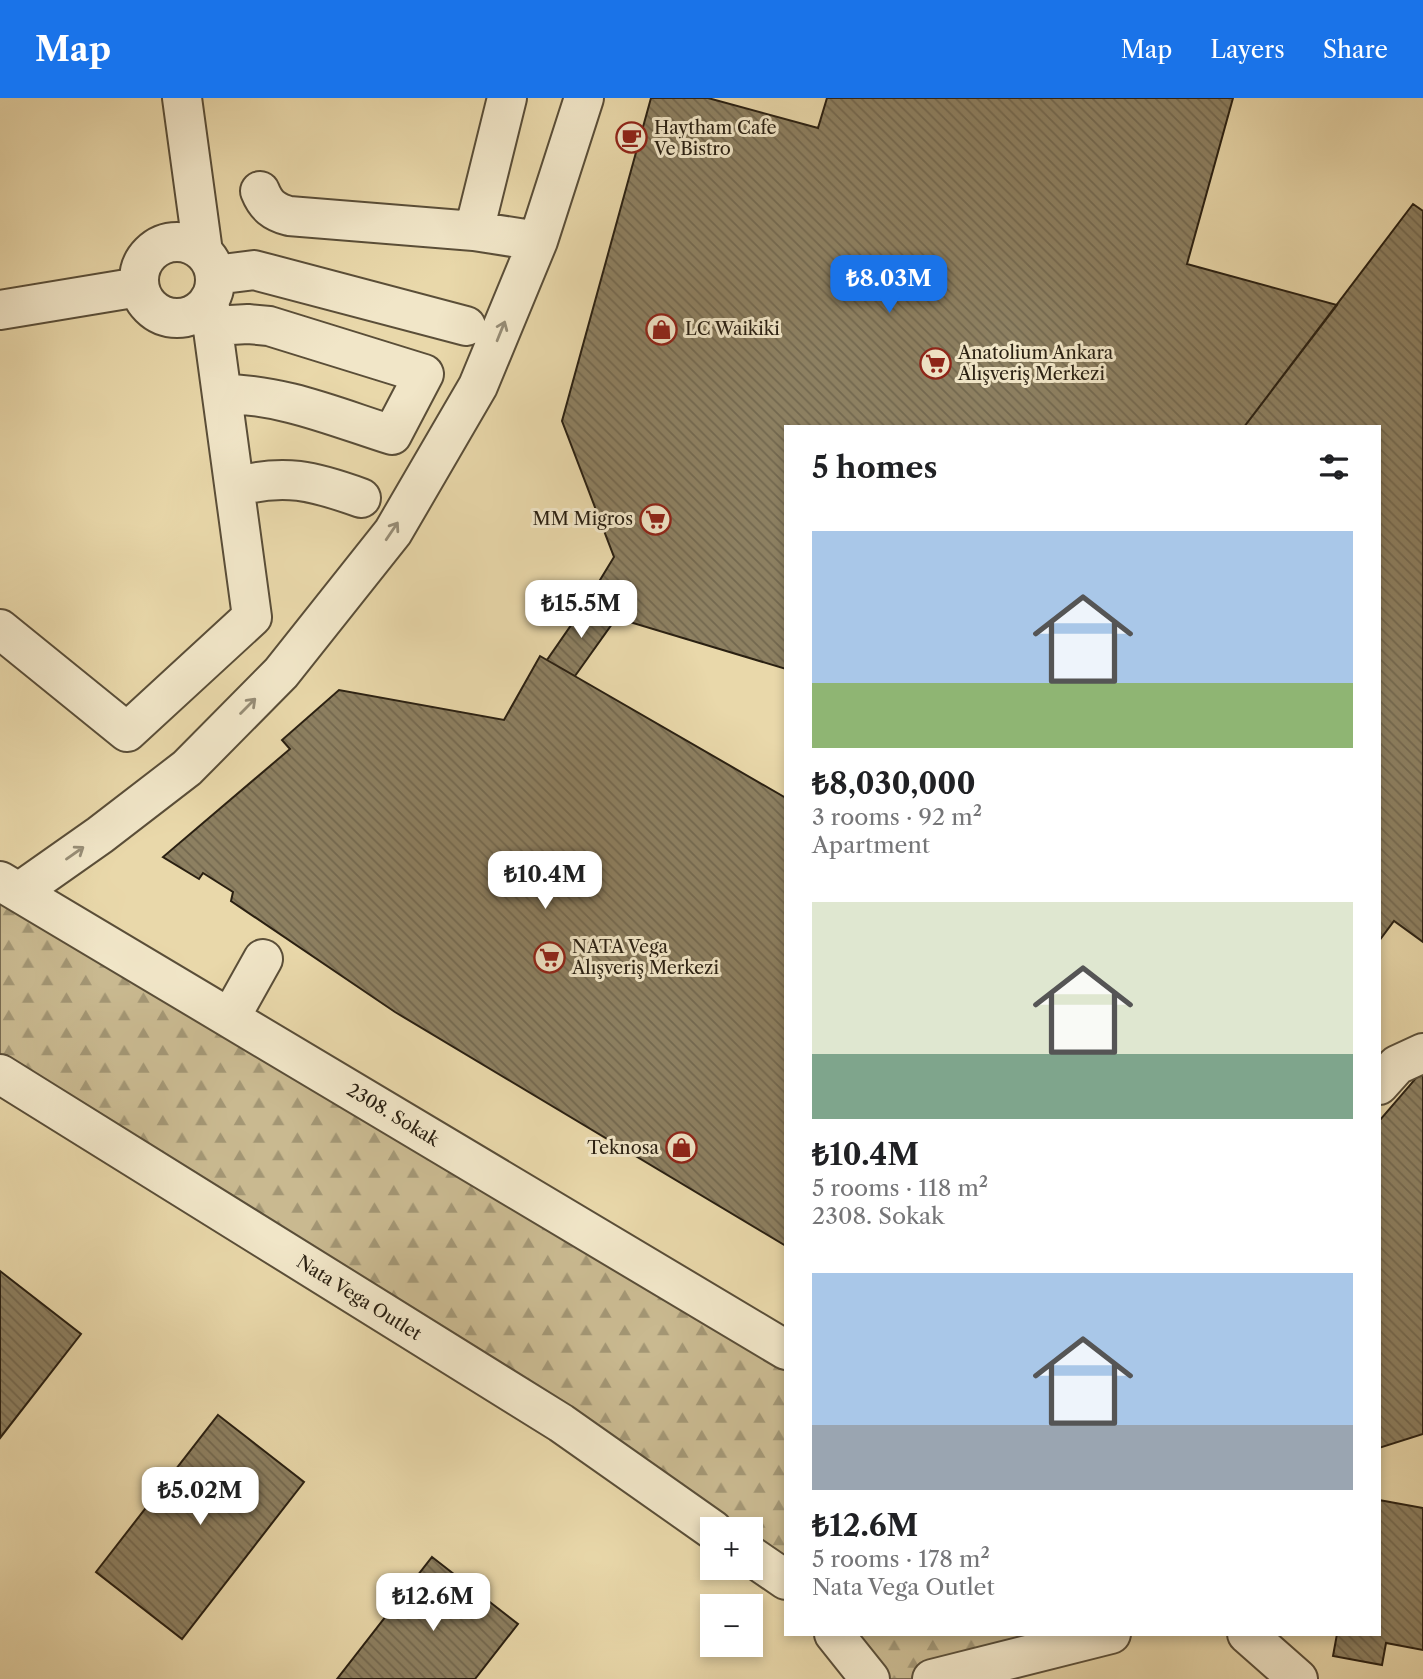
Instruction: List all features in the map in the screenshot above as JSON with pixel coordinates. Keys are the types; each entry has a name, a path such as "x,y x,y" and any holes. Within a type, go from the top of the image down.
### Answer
{"street":[{"path":"0,629 127,732 252,617 210,288 182,98"},
{"path":"474,231 507,98"},
{"path":"9,886 100,835 187,768 281,673 393,532 478,386 538,242 584,98"},
{"path":"260,191 270,207 289,216 474,231 538,242"},
{"path":"222,394 276,398 392,435 424,374 269,326 248,324 210,288 189,244 173,242 158,246 143,264 139,287 145,301 156,312 170,318 185,318 199,311 210,288 254,270 466,326"},
{"path":"0,310 139,287"},
{"path":"234,487 258,480 301,479 361,498"},
{"name":"2308. Sokak","path":"9,886 784,1349"},
{"path":"230,1018 263,959"},
{"path":"1381,1083 1397,1065 1423,1053"},
{"name":"Nata Vega Outlet","path":"0,1074 561,1423 700,1521"},
{"path":"763,1564 784,1579"},
{"path":"836,1636 870,1679"},
{"path":"932,1679 1103,1636"},
{"path":"1249,1636 1298,1679"}],"green space":[{"path":"0,881 784,1349 784,1579 763,1564 763,1517 700,1517 700,1521 0,1074"},
{"path":"835,1636 1107,1636 932,1679 870,1679"}],"building":[{"name":"Anatolium Ankara Alışveriş Merkezi","path":"651,98 708,98 818,128 827,98 1233,98 1187,264 1337,305 1246,425 784,425 784,668 583,608 614,557 562,421"},
{"path":"1413,204 1423,211 1423,942 1394,921 1381,938 1381,425 1246,425"},
{"path":"583,608 617,617 575,676 547,660"},
{"name":"NATA Vega Alışveriş Merkezi","path":"540,656 784,797 784,1245 395,1012 231,901 233,892 203,873 199,879 163,857 290,749 282,740 339,690 504,720"},
{"name":"NATA Vega Alışveriş Merkezi","path":"540,656 784,797 784,1245 395,1012 231,901 233,892 203,873 199,879 163,857 290,749 282,740 339,690 504,720"},
{"path":"1423,1070 1423,1434 1381,1447 1381,1119"},
{"path":"1423,1070 1423,1434 1381,1447 1381,1119"},
{"path":"0,1271 81,1334 0,1438"},
{"path":"218,1415 304,1482 182,1639 96,1572"},
{"path":"1381,1500 1423,1508 1423,1650 1386,1643 1382,1665 1333,1656 1337,1636 1381,1636"},
{"path":"432,1557 518,1624 475,1679 337,1679"}],"place":[{"name":"Haytham Cafe Ve Bistro","path":"631,138"},
{"name":"LC Waikiki","path":"662,329"},
{"name":"Anatolium Ankara Alışveriş Merkezi","path":"935,363"},
{"name":"MM Migros","path":"656,519"},
{"name":"NATA Vega Alışveriş Merkezi","path":"549,957"},
{"name":"Teknosa","path":"682,1148"}]}
